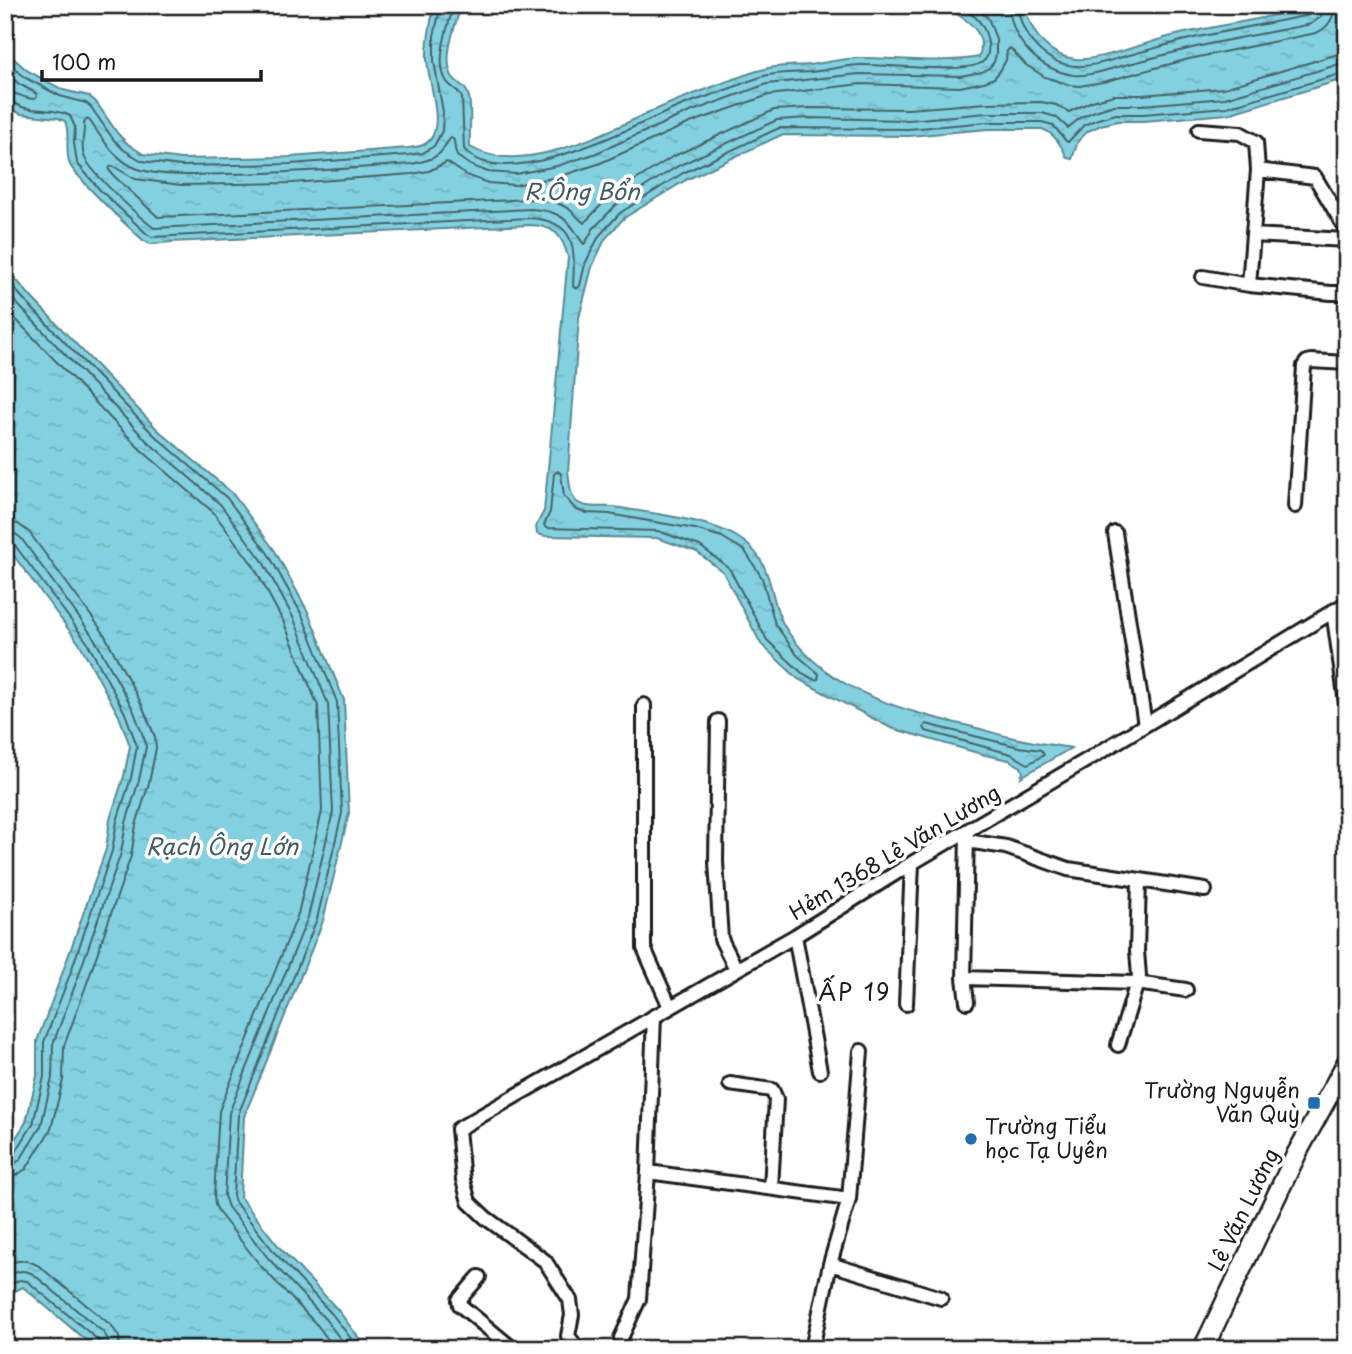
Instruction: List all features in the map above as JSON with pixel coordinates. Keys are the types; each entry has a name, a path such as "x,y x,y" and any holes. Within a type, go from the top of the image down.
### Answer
{"main road":[{"name":"Lê Văn Lương","path":"1205,1347 1297,1153 1347,1062"}],"street":[{"path":"1199,130 1240,133 1256,142 1258,170 1249,285"},
{"path":"1258,170 1315,177 1347,231"},
{"path":"1253,235 1347,240"},
{"path":"1203,277 1249,285 1347,293"},
{"path":"1295,506 1304,366 1311,361 1347,363"},
{"path":"1115,533 1145,725"},
{"name":"Hẻm 1368 Lê Văn Lương","path":"578,1349 568,1336 572,1315 570,1300 545,1261 486,1218 469,1202 463,1180 458,1129 795,936 912,863 967,836 1347,603"},
{"path":"1333,611 1347,710"},
{"path":"644,705 644,948 670,1007"},
{"path":"718,721 716,862 721,939 736,969"},
{"path":"967,1003 964,978 967,836 1068,869 1205,890"},
{"path":"906,1004 912,863"},
{"path":"1118,1045 1139,976 1139,881"},
{"path":"795,936 820,1071"},
{"path":"964,978 1136,983 1186,990"},
{"path":"621,1338 639,1299 648,1172 654,1016"},
{"path":"812,1349 830,1264 849,1199 861,1051"},
{"path":"730,1084 772,1090 776,1099 771,1188"},
{"path":"648,1172 849,1199"},
{"path":"830,1264 941,1298"},
{"path":"479,1277 459,1300 460,1305 513,1349"}],"water":[{"name":"R.Ông Bổn","path":"434,5 461,5 448,59 452,76 469,97 470,147 494,156 521,157 579,143 686,97 767,68 855,58 935,60 979,57 981,47 977,31 964,19 941,5 1024,5 1041,41 1064,57 1084,59 1200,30 1299,10 1347,5 1347,78 1228,114 1118,121 1101,125 1088,131 1078,141 1072,159 1067,158 1054,137 1042,129 988,129 909,136 781,135 686,180 624,218 605,239 592,267 579,318 568,472 574,499 590,506 614,507 677,518 710,526 737,537 750,547 765,569 781,620 788,632 805,653 847,685 921,714 1013,738 1071,748 1021,777 1021,767 1009,760 891,728 798,679 761,644 723,572 697,552 657,538 537,534 536,526 544,511 568,257 563,242 556,233 545,227 530,225 151,244 144,241 113,212 71,167 65,121 21,114 5,106 5,51 28,71 63,90 89,96 118,134 143,154 181,159 290,157 419,146 429,141 436,125 427,53"},
{"name":"Rạch Ông Lớn","path":"5,267 158,430 232,493 275,551 308,612 344,700 349,813 323,921 244,1117 240,1197 280,1248 338,1310 367,1349 96,1349 23,1287 5,1296 5,1155 26,1122 37,1076 37,1041 106,849 110,819 124,776 130,746 119,716 81,646 5,544"}],"place":[{"name":"Trường Nguyễn Văn Quỳ","path":"1314,1103"},
{"name":"Trường Tiểu học Tạ Uyên","path":"971,1139"}],"district":[{"name":"ẤP 19","path":"855,993"}]}
